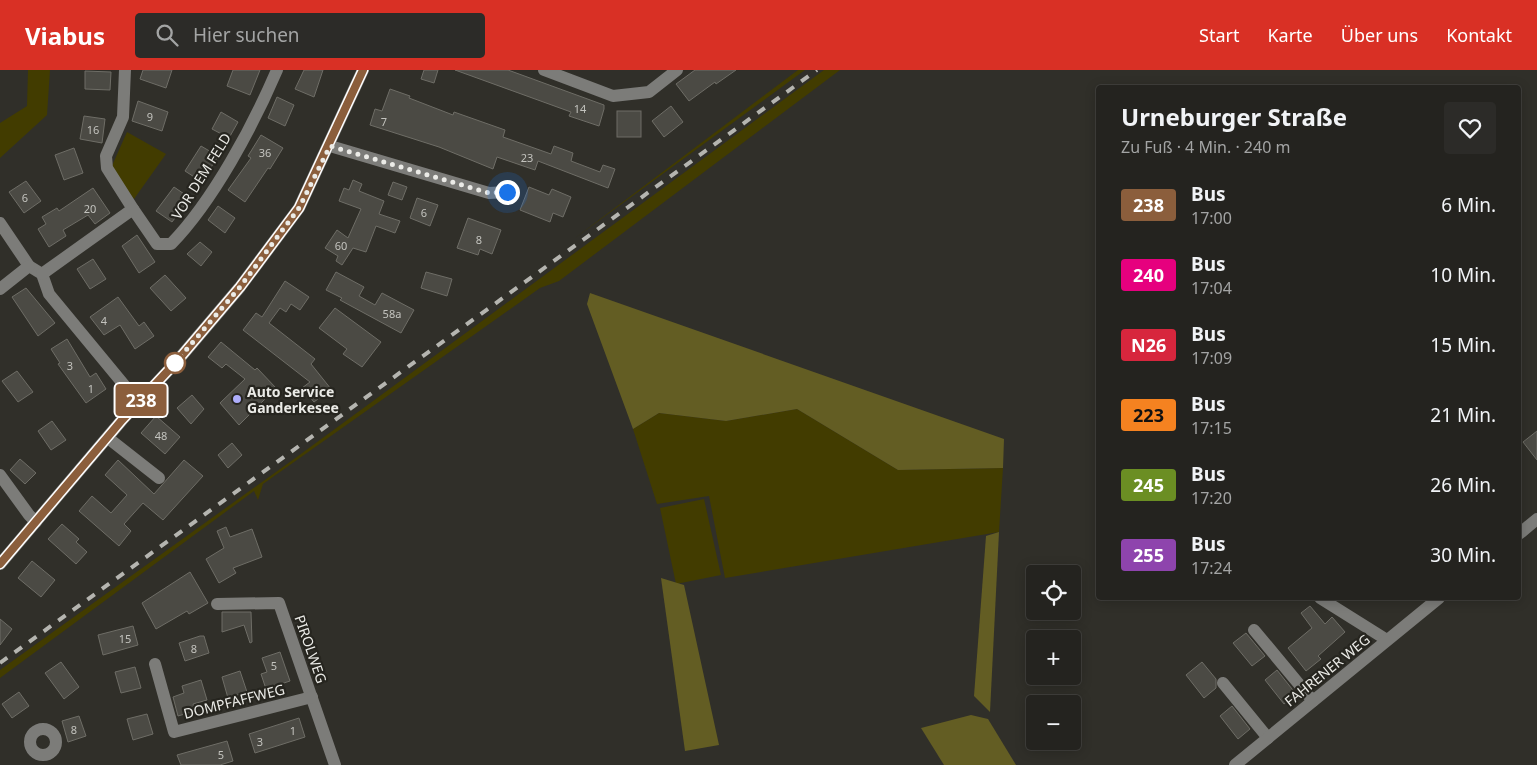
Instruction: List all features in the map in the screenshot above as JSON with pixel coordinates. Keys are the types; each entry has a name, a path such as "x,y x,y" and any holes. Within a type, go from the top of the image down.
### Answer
{"street":[{"name":"VOR DEM FELD","path":"125,70 123,117 106,156 106,168 157,244 171,244 186,228 223,175 277,70"},
{"path":"0,564 240,287 299,208 330,146 363,70"},
{"path":"544,70 613,96 649,92 677,70"},
{"path":"330,146 489,193 507,192"},
{"path":"42,274 133,209"},
{"path":"0,223 30,266 42,274 49,294 139,403"},
{"path":"0,289 30,266"},
{"path":"108,438 159,478"},
{"path":"0,475 29,516 36,522"},
{"path":"1521,532 1537,519"},
{"path":"1323,600 1387,640"},
{"name":"FAHRENER WEG","path":"1235,765 1437,600"},
{"name":"PIROLWEG","path":"217,604 279,603 335,765"},
{"path":"1254,630 1313,701"},
{"name":"DOMPFAFFWEG","path":"155,664 174,732 312,697"},
{"path":"1223,683 1268,738"}],"shaded area":[{"path":"28,70 50,70 47,115 0,158 0,123 27,106"},
{"path":"798,70 805,70 575,238"},
{"path":"824,70 840,70 559,281 540,288 263,484 258,500 254,491 0,678 0,670 294,459"},
{"path":"127,132 166,154 134,199 111,168"},
{"path":"590,293 1004,439 1003,468 898,470 797,409 726,421 659,413 633,429 587,304"},
{"path":"797,409 898,470 1003,468 999,532 725,578 709,496 657,504 633,429 659,413 726,421"},
{"path":"704,499 721,575 676,584 660,508"},
{"path":"999,532 990,712 974,696 986,536"},
{"path":"661,578 684,585 719,745 685,751"},
{"path":"971,715 988,719 1016,765 944,765 921,728"}],"building":[{"path":"143,70 172,70 166,88 140,79"},
{"path":"233,70 260,70 250,95 227,86"},
{"path":"304,70 323,70 314,97 295,89"},
{"path":"424,70 438,70 434,83 421,79"},
{"path":"455,70 508,70 604,105 599,126 569,116 571,112"},
{"path":"695,70 736,70 716,84 715,82 689,101 676,84"},
{"path":"85,71 111,72 110,90 85,89"},
{"path":"390,89 453,115 454,112 505,130 503,137 551,154 554,146 573,153 571,161 600,172 603,165 615,169 608,188 538,161 535,170 497,157 493,169 439,147 370,125 375,109 382,111"},
{"path":"277,97 294,105 285,126 268,118"},
{"path":"138,101 168,112 162,131 132,121"},
{"path":"671,106 683,122 664,137 652,121"},
{"path":"617,111 641,111 641,137 617,137"},
{"path":"221,112 238,122 229,138 212,129"},
{"path":"84,116 105,119 102,143 80,139"},
{"path":"261,135 283,148 245,202 228,190 251,158 248,156"},
{"path":"201,146 218,156 202,182 185,171"},
{"path":"74,148 83,173 64,180 55,155"},
{"path":"353,180 362,184 359,191 384,201 379,214 400,221 395,233 376,226 366,252 353,248 342,265 336,261 338,256 325,248 337,230 348,238 361,209 339,201 344,188 349,190"},
{"path":"26,181 41,201 24,213 9,192"},
{"path":"393,182 407,187 402,200 388,195"},
{"path":"174,187 190,198 172,222 156,211"},
{"path":"529,187 549,195 552,189 571,197 563,217 553,213 550,222 520,210"},
{"path":"93,188 110,213 95,224 88,215 63,230 66,236 49,247 38,229 46,224 42,217 57,208 59,211"},
{"path":"417,198 438,205 430,226 410,218"},
{"path":"218,206 235,218 225,233 208,220"},
{"path":"468,218 501,230 492,254 480,249 478,255 457,248"},
{"path":"137,235 155,262 139,273 122,246"},
{"path":"200,242 212,252 201,266 187,254"},
{"path":"93,259 106,279 90,289 77,269"},
{"path":"336,272 364,287 359,296 375,305 382,293 414,310 401,333 340,300 342,298 326,290"},
{"path":"426,272 452,279 447,296 421,288"},
{"path":"165,275 186,298 171,311 150,288"},
{"path":"285,281 309,297 300,310 291,304 286,312 280,308 269,323 315,359 311,364 331,389 314,402 302,388 310,382 243,330 256,313 262,317"},
{"path":"26,288 55,323 38,336 12,297"},
{"path":"118,297 139,326 144,322 154,336 135,349 120,325 104,335 90,317"},
{"path":"335,308 381,342 362,367 343,354 347,349 319,328"},
{"path":"67,339 90,377 96,373 106,389 86,403 58,364 60,363 51,349"},
{"path":"221,342 255,370 257,368 276,388 239,425 220,403 245,379 226,364 222,368 208,357"},
{"path":"17,371 33,392 18,402 2,381"},
{"path":"192,395 204,409 191,424 177,408"},
{"path":"156,416 180,437 165,454 141,433"},
{"path":"52,421 66,440 51,450 38,431"},
{"path":"1537,431 1537,460 1523,442"},
{"path":"232,443 242,455 228,468 218,455"},
{"path":"20,459 36,473 25,484 10,470"},
{"path":"118,460 154,494 184,460 203,476 163,520 143,503 124,524 131,531 119,546 79,511 92,496 111,513 127,495 105,475"},
{"path":"62,524 79,539 76,542 87,552 76,564 48,539"},
{"path":"226,527 230,537 252,529 262,557 233,568 236,573 219,583 206,559 224,548 217,531"},
{"path":"32,561 55,580 41,597 18,578"},
{"path":"190,572 208,603 189,614 187,611 156,629 142,603"},
{"path":"1310,606 1325,624 1332,617 1345,632 1318,656 1321,659 1306,671 1288,648 1312,628 1301,613"},
{"path":"222,612 251,612 252,642 250,643 244,625 222,632"},
{"path":"0,619 12,629 0,645"},
{"path":"133,626 138,645 103,655 98,635"},
{"path":"1246,633 1265,656 1252,666 1233,643"},
{"path":"204,636 209,653 185,661 179,643"},
{"path":"280,652 290,681 266,689 261,674 267,672 262,658"},
{"path":"61,662 79,687 64,699 45,673"},
{"path":"1202,662 1216,679 1216,688 1204,698 1186,675"},
{"path":"135,667 141,688 121,693 115,672"},
{"path":"1277,670 1296,694 1284,704 1265,680"},
{"path":"240,671 247,692 228,698 222,677"},
{"path":"201,680 207,700 193,704 195,711 178,716 173,697 184,693 182,686"},
{"path":"19,692 29,706 12,718 2,704"},
{"path":"1232,706 1250,729 1238,739 1220,716"},
{"path":"147,714 153,734 133,740 127,719"},
{"path":"79,716 86,736 68,742 62,721"},
{"path":"299,718 305,737 255,753 249,734"},
{"path":"227,741 233,761 220,765 181,765 177,755"}],"railway":[{"path":"0,663 817,70"}],"bus line":[{"name":"238","path":"0,564 122,420 178,360 240,287 299,208 330,146 363,70"}],"place":[{"name":"Auto Service Ganderkesee","path":"237,399"}],"route":[{"path":"175,363 240,287 299,208 330,146 489,193 507,192"}]}
